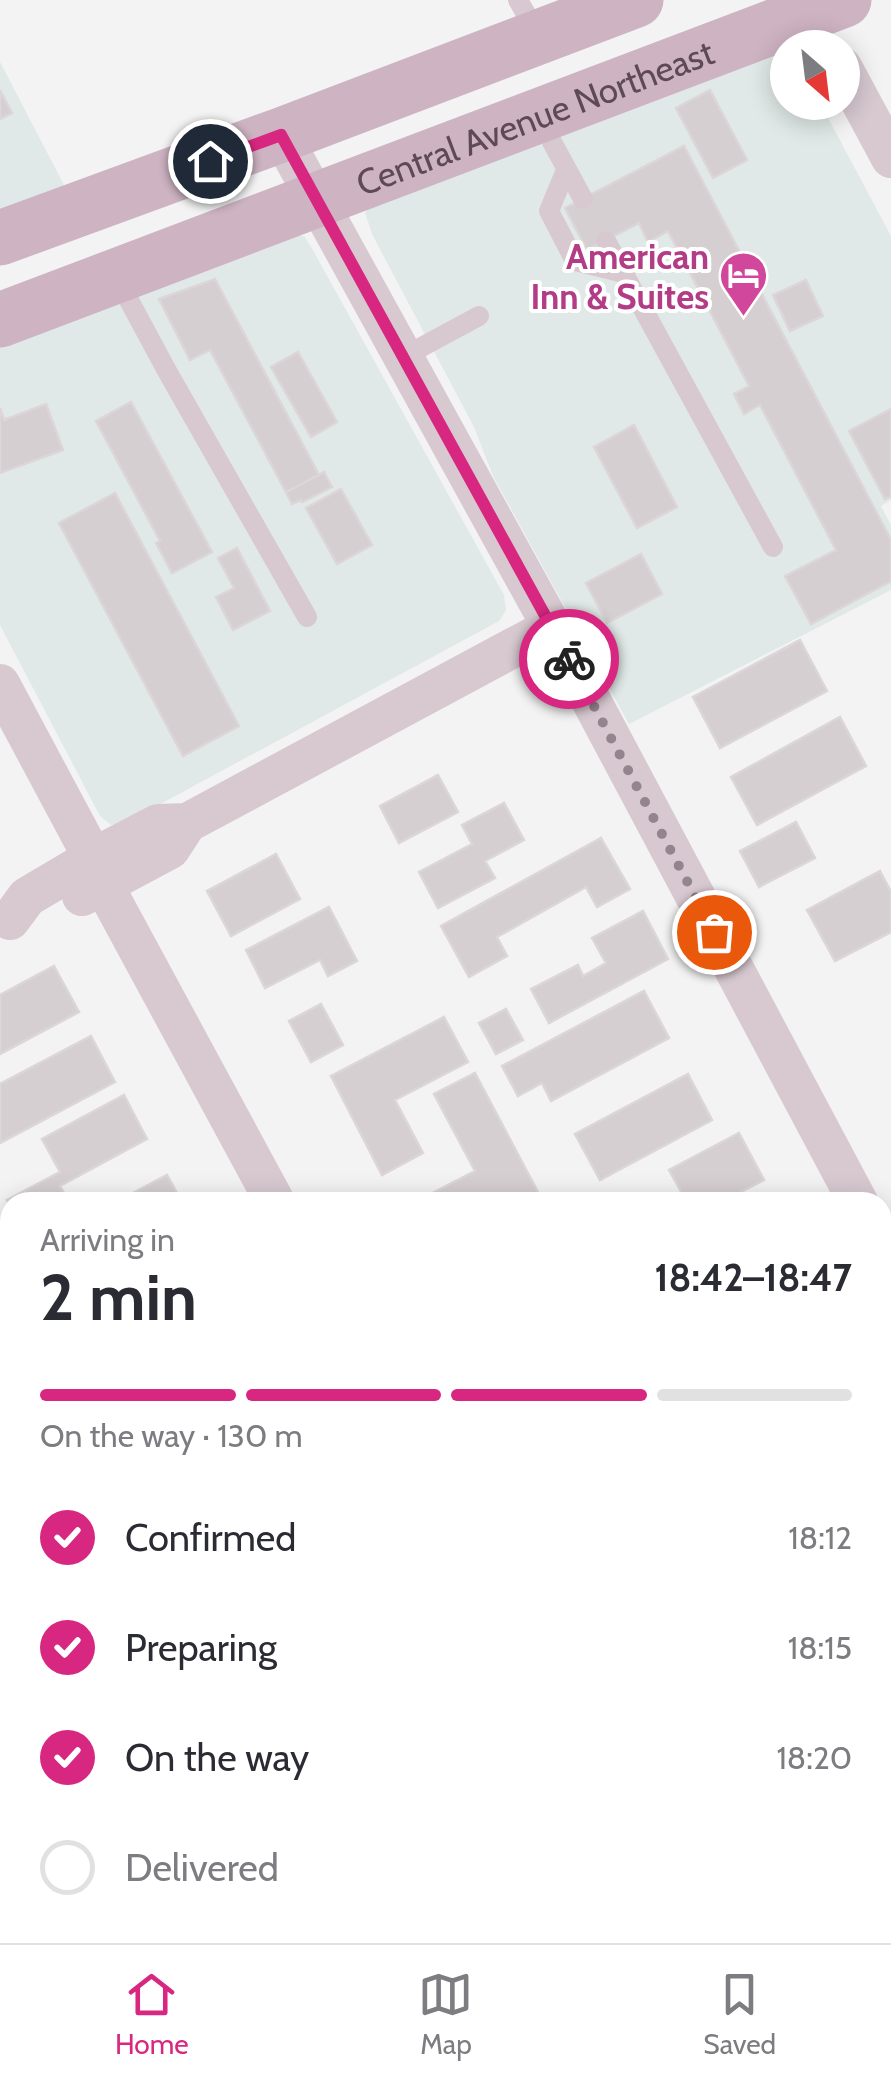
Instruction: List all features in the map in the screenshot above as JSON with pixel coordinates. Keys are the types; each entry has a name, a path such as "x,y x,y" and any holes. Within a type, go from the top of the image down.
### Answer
{"main road":[{"path":"0,238 281,135 528,18 636,0"},
{"name":"Central Avenue Northeast","path":"0,320 538,116 824,15"}],"street":[{"path":"860,100 891,158"},
{"path":"281,135 552,628 853,1192"},
{"path":"5,922 27,896 98,872 158,824 187,823 552,628"},
{"path":"1,687 270,1192"}],"lane":[{"path":"538,116 583,199"},
{"path":"566,170 549,211 575,261 624,273"},
{"path":"606,240 773,547"},
{"path":"116,277 307,617"},
{"path":"403,357 480,316"}],"shaded area":[{"path":"770,57 770,120 829,120 891,236 891,500 881,506 891,525 891,590 629,724 493,476 474,427 373,236 365,213 374,201"},
{"path":"0,62 65,187 0,210"},
{"path":"291,236 304,236 310,245 504,595 506,610 499,621 127,822 111,825 100,816 0,625 0,343"}],"building":[{"path":"0,90 12,113 0,119"},
{"path":"710,90 747,160 713,178 676,108"},
{"name":"American Inn & Suites","path":"684,146 891,540 891,581 811,624 785,576 836,550 760,405 744,414 734,394 749,386 668,231 648,242 639,223 587,250 565,208"},
{"path":"215,279 319,475 286,492 210,350 190,360 159,299"},
{"path":"806,280 823,316 790,331 773,295"},
{"path":"298,352 337,422 311,437 271,367"},
{"path":"131,402 212,552 172,573 156,543 160,541 96,421"},
{"path":"46,404 63,450 0,473 0,408 4,420"},
{"path":"891,409 891,496 885,499 849,431"},
{"path":"634,425 677,507 637,528 594,447"},
{"path":"324,472 332,487 292,504 286,492"},
{"path":"341,489 372,545 337,564 306,508"},
{"path":"115,493 239,726 183,756 59,523"},
{"path":"237,548 270,611 233,630 216,597 234,588 218,558"},
{"path":"641,554 662,594 607,623 586,583"},
{"path":"800,640 827,691 720,748 693,697"},
{"path":"840,717 866,766 757,825 731,777"},
{"path":"438,775 458,812 399,843 380,806"},
{"path":"504,803 524,840 485,861 495,878 438,908 419,872 472,844 462,825"},
{"path":"796,822 815,858 759,887 740,851"},
{"path":"601,838 630,889 597,907 586,887 497,937 507,956 469,977 441,926"},
{"path":"276,854 300,899 231,936 207,891"},
{"path":"880,871 891,892 891,932 835,961 807,910"},
{"path":"329,907 357,961 328,976 320,960 265,988 246,950"},
{"path":"643,911 668,959 549,1023 531,989 578,965 583,976 606,963 592,938"},
{"path":"54,966 79,1012 0,1054 0,995"},
{"path":"644,991 669,1038 551,1101 542,1083 518,1096 502,1066"},
{"path":"321,1004 343,1045 311,1062 289,1021"},
{"path":"506,1009 523,1040 496,1054 479,1023"},
{"path":"444,1017 468,1062 395,1100 423,1153 382,1175 331,1076"},
{"path":"91,1036 115,1082 0,1143 0,1084"},
{"path":"475,1073 538,1192 434,1192 475,1171 434,1094"},
{"path":"688,1074 712,1120 600,1180 575,1134"},
{"path":"124,1095 147,1139 60,1186 63,1192 22,1192 60,1172 42,1139"},
{"path":"739,1133 764,1180 741,1192 681,1192 669,1170"},
{"path":"167,1175 176,1192 135,1192"}],"way so far":[{"path":"569,659 714,932"}],"place":[{"name":"American Inn & Suites","path":"744,318"}],"route":[{"path":"210,161 281,135 569,659"}]}
